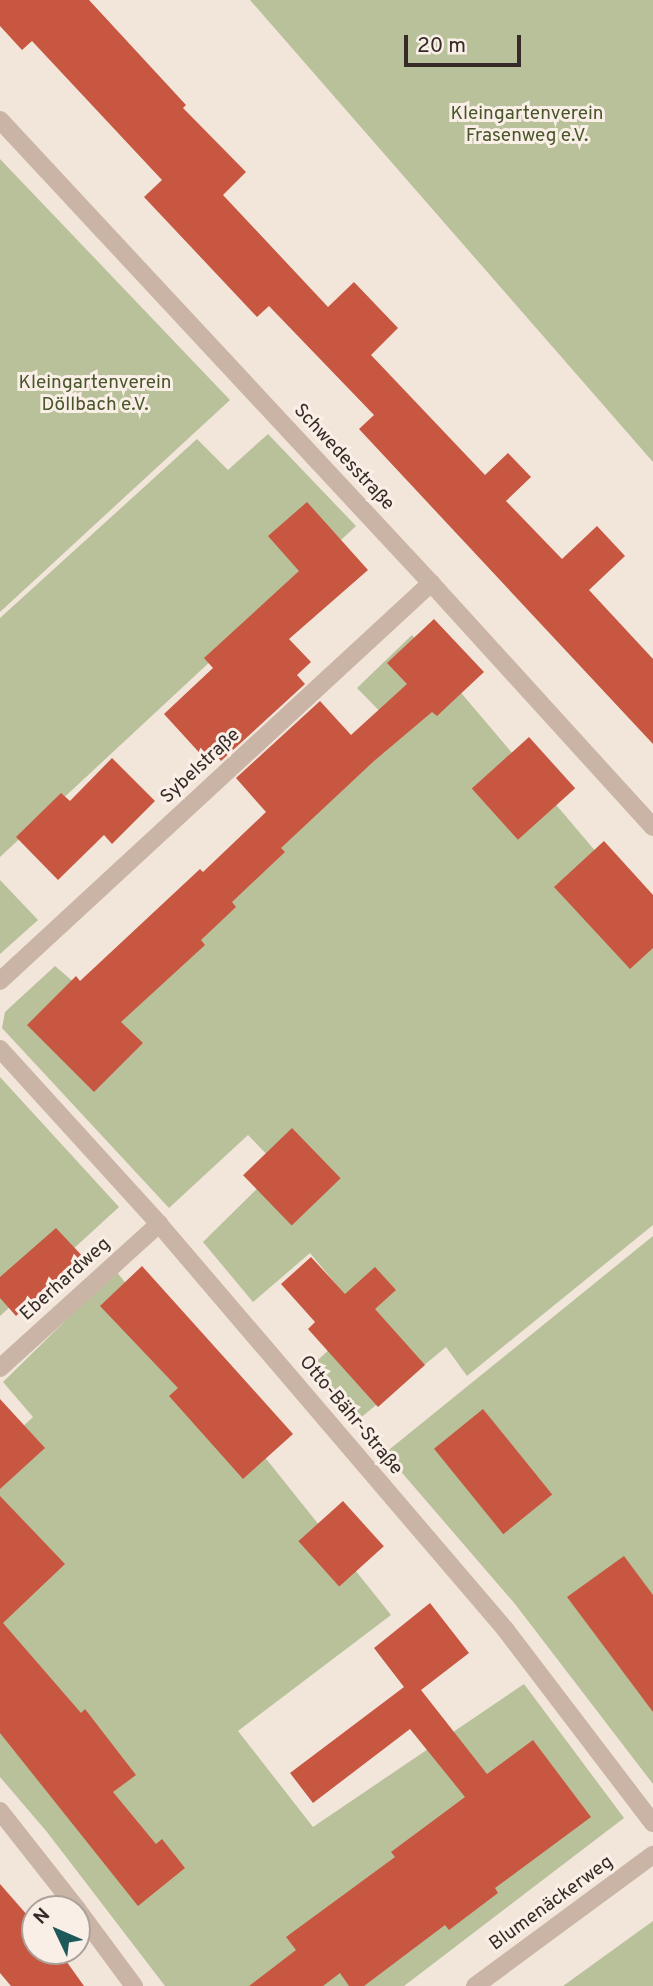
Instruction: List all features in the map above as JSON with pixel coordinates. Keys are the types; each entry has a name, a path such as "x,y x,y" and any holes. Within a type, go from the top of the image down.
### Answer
{"street":[{"name":"Schwedesstraße","path":"0,120 431,583 653,827"},
{"name":"Sybelstraße","path":"0,981 431,583"},
{"name":"Otto-Bähr-Straße","path":"0,1049 159,1224 505,1629 653,1823"},
{"name":"Eberhardweg","path":"0,1368 159,1224"},
{"path":"0,1811 66,1895"},
{"name":"Blumenäckerweg","path":"475,1986 653,1855"},
{"path":"91,1928 134,1986"}],"green space":[{"name":"Kleingartenverein Frasenweg e.V.","path":"250,0 653,0 653,462"},
{"name":"Kleingartenverein Döllbach e.V.","path":"0,159 230,400 0,612"},
{"path":"268,434 356,526 0,857 0,618 197,439 228,470"},
{"path":"412,635 653,919 653,1225 467,1376 446,1347 358,1420 309,1368 364,1318 310,1253 253,1302 203,1242 279,1167 248,1135 169,1208 2,1028 5,1012 55,966 77,985 401,733 357,688"},
{"path":"0,880 38,920 0,954"},
{"path":"0,1077 119,1207 0,1316"},
{"path":"653,1236 653,1784 515,1604 385,1453"},
{"path":"116,1271 391,1615 238,1731 313,1827 524,1684 624,1818 404,1986 165,1986 47,1832 0,1777 0,1448 33,1417 3,1382"},
{"path":"653,1921 653,1986 563,1986"}],"building":[{"path":"0,0 89,0 186,105 183,108 246,172 223,195 328,307 354,282 398,328 371,355 485,475 508,453 531,477 506,501 562,559 597,526 625,556 589,590 653,659 653,744 359,429 374,415 269,306 257,317 144,197 162,180 32,41 22,50 0,26"},
{"path":"307,502 368,570 289,639 311,662 297,675 305,684 221,761 214,752 206,760 164,714 213,668 204,658 299,571 268,536"},
{"path":"434,619 484,672 437,716 432,712 374,761 281,848 285,852 232,902 236,907 201,940 205,945 121,1022 143,1043 94,1092 27,1025 76,976 80,981 200,869 203,872 266,812 236,778 320,701 351,735 407,684 387,663"},
{"path":"529,737 575,788 518,840 472,789"},
{"path":"112,758 155,801 112,844 104,835 58,880 16,837 61,793 70,801"},
{"path":"604,841 653,895 653,948 630,969 554,887"},
{"path":"292,1128 341,1178 292,1226 243,1175"},
{"path":"56,1228 87,1261 63,1285 57,1279 16,1316 0,1298 0,1277"},
{"path":"311,1257 345,1294 375,1267 396,1290 375,1309 425,1365 378,1407 308,1329 315,1322 281,1284"},
{"path":"142,1266 293,1434 243,1479 169,1396 178,1388 100,1306"},
{"path":"0,1399 45,1448 0,1489"},
{"path":"483,1409 552,1494 503,1534 434,1449"},
{"path":"0,1496 65,1564 3,1623 81,1713 85,1709 136,1775 113,1792 156,1844 162,1839 185,1868 138,1906 0,1733"},
{"path":"343,1501 384,1546 339,1586 298,1541"},
{"path":"624,1556 653,1595 653,1712 567,1597"},
{"path":"430,1603 469,1653 421,1690 487,1774 533,1740 591,1817 495,1888 498,1893 449,1930 445,1925 364,1986 349,1986 340,1973 323,1986 249,1986 296,1950 286,1937 395,1857 391,1852 465,1797 410,1729 313,1803 290,1773 404,1687 374,1648"},
{"path":"0,1884 21,1908 21,1965 69,1965 84,1986 11,1986 0,1973"}]}
